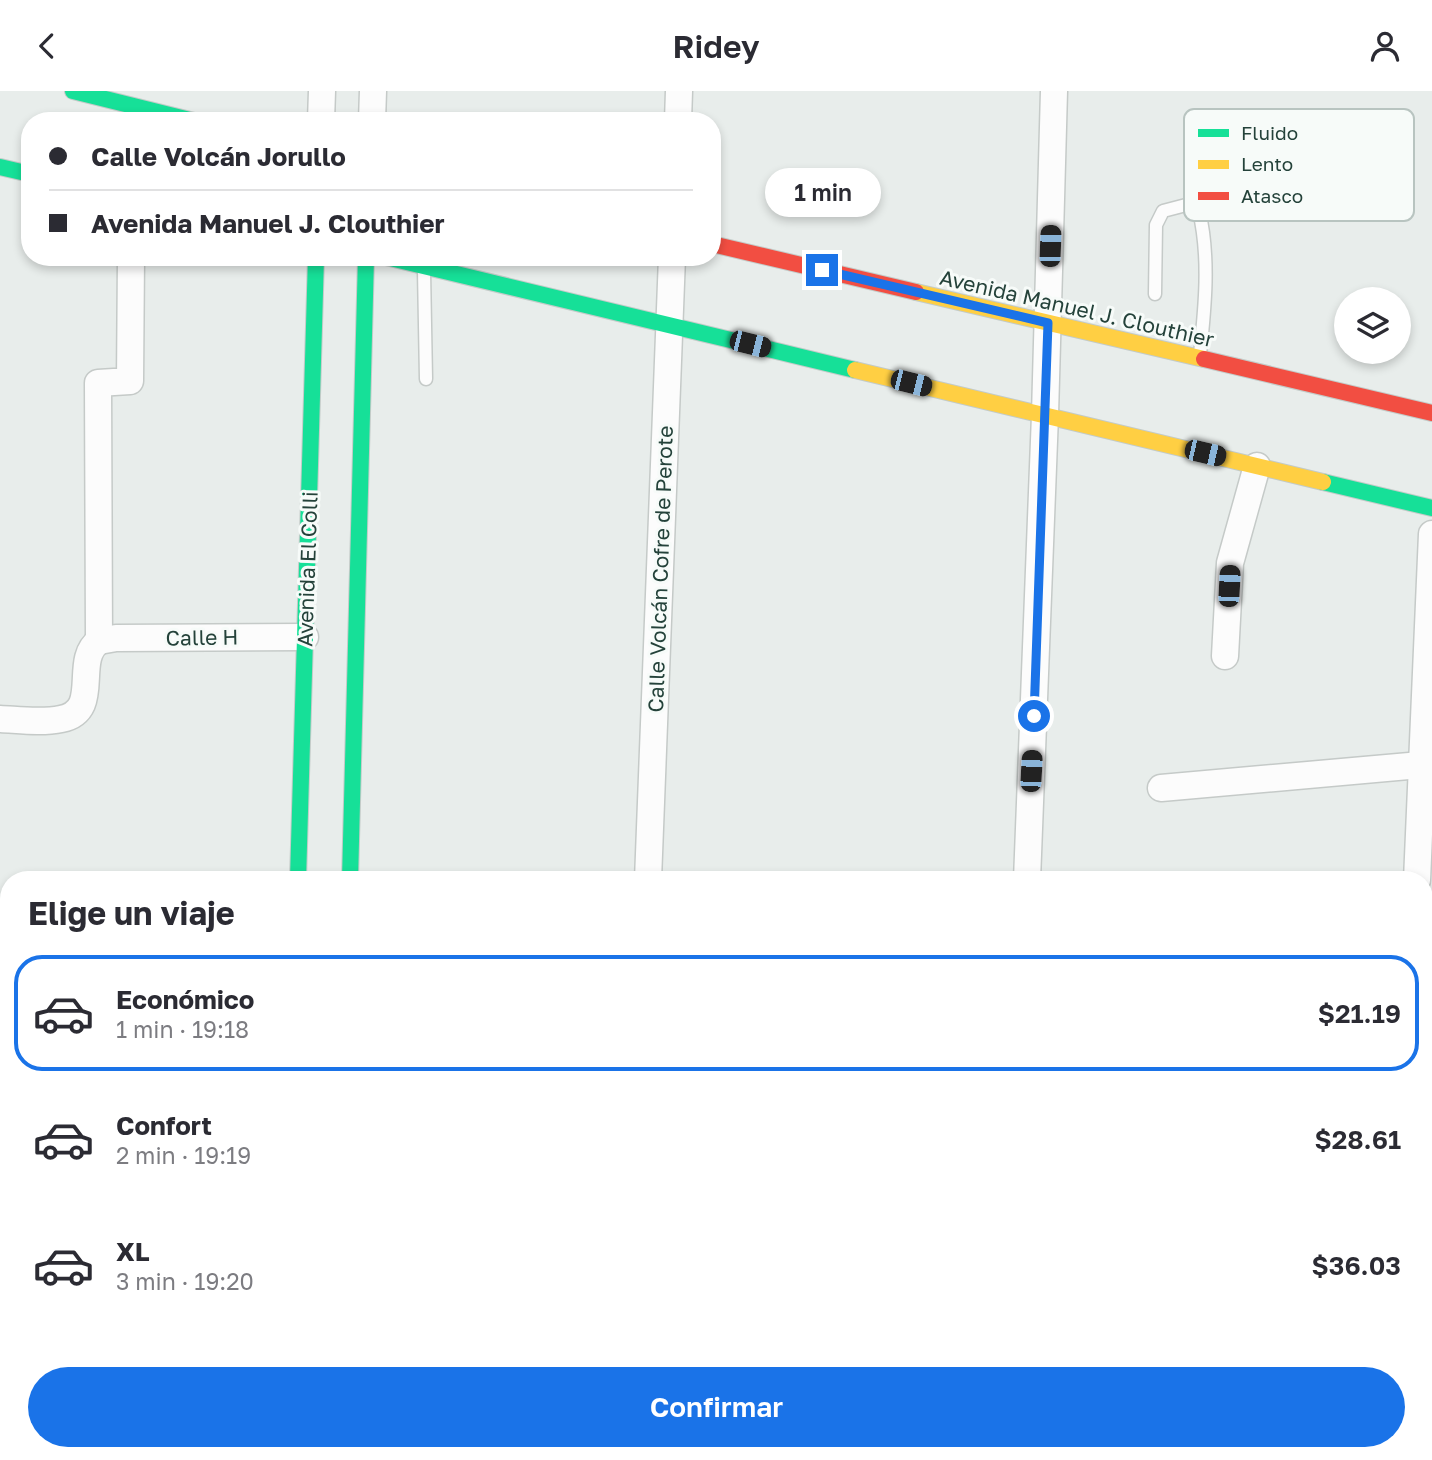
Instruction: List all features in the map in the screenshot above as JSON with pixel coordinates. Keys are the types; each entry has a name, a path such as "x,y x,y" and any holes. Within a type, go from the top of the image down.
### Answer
{"main road":[{"path":"73,91 158,112"},
{"path":"0,167 21,172"},
{"name":"Avenida Manuel J. Clouthier","path":"721,246 1432,413"},
{"name":"Avenida El Colli","path":"299,871 316,266"},
{"path":"350,871 366,266"},
{"path":"424,266 1432,508"}],"street":[{"path":"321,112 322,91"},
{"path":"372,112 373,91"},
{"path":"678,112 679,91"},
{"path":"1027,871 1054,91"},
{"path":"0,719 64,719 75,714 86,696 87,657 99,641 97,383 130,381 131,266"},
{"name":"Calle Volcán Cofre de Perote","path":"648,871 672,266"},
{"path":"1225,656 1230,563 1258,466"},
{"path":"1418,871 1427,764 1432,534"},
{"name":"Calle H","path":"99,641 116,638 305,637"},
{"path":"1161,788 1427,764"}],"lane":[{"path":"1155,294 1156,225 1163,211 1184,206"},
{"path":"1200,358 1205,316 1204,235 1201,221"},
{"path":"424,266 426,379"}],"traffic: fast":[{"path":"73,91 158,112"},
{"path":"0,167 21,172"},
{"path":"298,871 316,266"},
{"path":"350,871 366,266"},
{"path":"423,266 855,370"},
{"path":"1323,482 1432,508"}],"traffic: slow":[{"path":"916,292 1204,359"},
{"path":"855,370 1323,482"}],"traffic: jam":[{"path":"721,246 916,292"},
{"path":"1204,359 1432,413"}],"route":[{"path":"822,270 1048,323 1034,716"}]}
